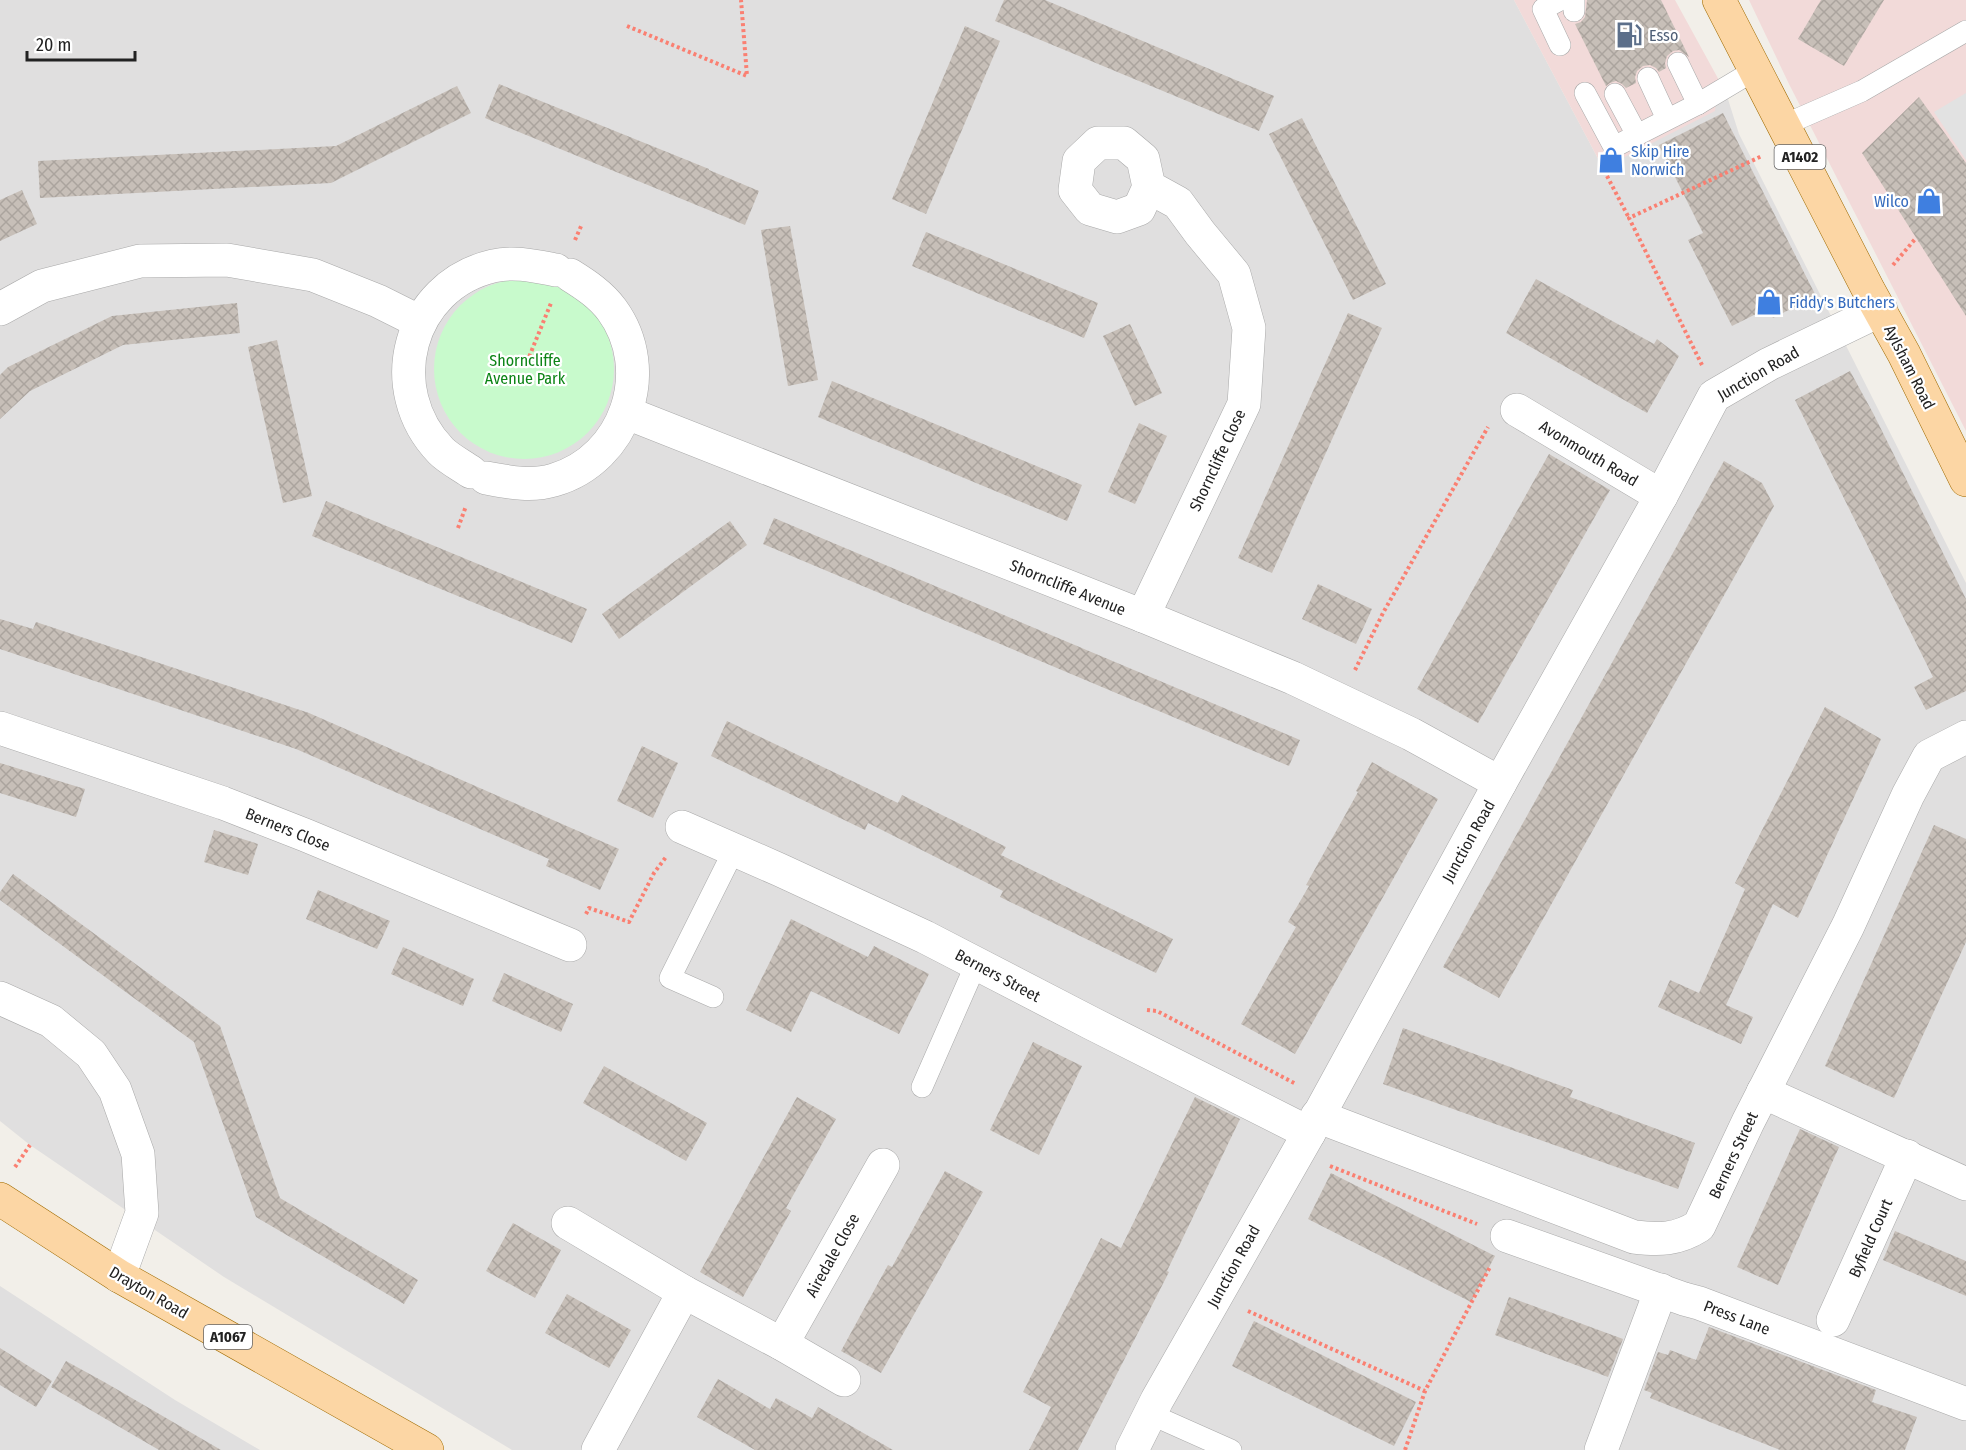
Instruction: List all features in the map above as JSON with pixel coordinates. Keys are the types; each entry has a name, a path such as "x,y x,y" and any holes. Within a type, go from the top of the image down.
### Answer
{"main road":[{"name":"Aylsham Road","path":"1719,0 1869,291 1881,310 1966,480"},
{"name":"Drayton Road","path":"0,1199 119,1276 427,1450"}],"street":[{"name":"Shorncliffe Close","path":"1143,616 1244,404 1249,328 1234,274 1178,203 1149,187"},
{"path":"0,309 42,286 140,261 227,260 313,275 420,322"},
{"path":"525,264 563,273 593,290 612,309 625,333 633,359 633,386 627,412 610,442 585,466 554,480 519,484 478,475 442,452 420,424 409,390 409,355 420,322 438,296 464,277 493,266 525,264"},
{"name":"Junction Road","path":"1132,1450 1714,396 1769,364 1881,310"},
{"name":"Avonmouth Road","path":"1517,410 1661,495"},
{"name":"Shorncliffe Avenue","path":"627,412 1143,616 1293,678 1411,734 1500,783"},
{"name":"Berners Close","path":"0,728 223,803 570,945"},
{"name":"Berners Street","path":"682,827 925,937 1307,1134 1634,1237 1654,1239 1686,1235 1699,1226 1763,1092 1848,926 1908,795 1929,756 1966,737"},
{"path":"0,999 51,1021 91,1054 115,1090 138,1154 142,1213 119,1276"},
{"path":"1763,1092 1966,1184"},
{"name":"Byfield Court","path":"1833,1320 1907,1156"},
{"name":"Airedale Close","path":"782,1344 883,1166"},
{"path":"568,1223 684,1292 844,1380"},
{"name":"Press Lane","path":"1507,1236 1699,1303 1966,1404"},
{"path":"1601,1450 1661,1290"},
{"path":"598,1450 684,1292"}],"lane":[{"path":"1560,45 1543,9 1570,4"},
{"path":"1788,133 1966,32"},
{"path":"1678,63 1698,104"},
{"path":"1585,93 1614,147 1698,104 1755,70"},
{"path":"1648,78 1667,119"},
{"path":"1615,94 1637,135"},
{"path":"712,997 670,978 734,850"},
{"path":"922,1087 976,964"},
{"path":"1150,1414 1232,1450"}],"path":[{"path":"627,26 747,76 741,0"},
{"path":"1629,218 1788,133"},
{"path":"1606,173 1703,368 1714,396"},
{"path":"1340,700 1383,613 1502,402 1517,410"},
{"path":"570,945 590,908 629,922 654,873 673,847 682,827"},
{"path":"1307,1134 1507,1236 1425,1391 1405,1450"},
{"path":"1217,1297 1425,1391"}],"shaded area":[{"path":"0,0 1514,0 1603,168 1716,102 1726,93 1739,134 1966,583 1966,1450 512,1450 224,1277 30,1145 0,1121"},
{"path":"1514,0 1675,0 1726,93 1716,102 1715,111 1603,168"},
{"path":"1749,0 1966,0 1966,431 1789,84"},
{"path":"1966,93 1966,160 1934,112"},
{"path":"0,1286 175,1400 260,1450 0,1450"}],"green space":[{"name":"Shorncliffe Avenue Park","path":"524,279 542,280 559,285 588,305 608,334 613,351 613,387 608,404 588,433 559,453 542,458 524,459 506,458 489,453 460,433 440,404 435,387 434,369 435,351 440,334 460,305 489,285 506,280"}],"building":[{"path":"1004,0 1045,0 1274,96 1259,131 995,21"},
{"name":"Esso","path":"1587,0 1661,0 1689,57 1679,50 1673,51 1667,56 1666,68 1659,72 1650,65 1643,66 1637,71 1636,83 1626,88 1616,81 1606,86 1575,24 1581,22 1585,17"},
{"path":"1821,0 1884,0 1844,66 1798,39"},
{"path":"965,26 1000,41 926,214 892,199"},
{"path":"499,84 759,191 745,225 485,118"},
{"path":"457,86 471,113 331,183 40,198 38,161 336,146"},
{"name":"Wilco","path":"1919,97 1966,163 1966,316 1862,153"},
{"path":"1723,113 1816,296 1773,318 1768,308 1732,326 1688,240 1703,233 1659,145"},
{"path":"1302,118 1386,284 1353,300 1269,134"},
{"path":"22,190 37,224 0,241 0,200"},
{"path":"790,226 818,380 788,386 761,230"},
{"path":"926,232 1098,303 1084,338 912,266"},
{"path":"1536,279 1654,344 1657,339 1679,356 1647,413 1506,333"},
{"path":"237,303 240,333 123,345 30,391 0,419 0,375 8,367 112,316"},
{"path":"1348,313 1382,328 1272,573 1238,558"},
{"path":"1130,324 1162,393 1135,406 1103,336"},
{"path":"277,340 312,496 283,503 248,347"},
{"path":"1850,371 1966,599 1966,691 1926,710 1914,687 1933,677 1795,400"},
{"path":"832,381 1082,485 1067,521 818,417"},
{"path":"1139,423 1167,436 1135,504 1108,492"},
{"path":"1549,454 1610,490 1478,723 1417,689"},
{"path":"1724,461 1762,483 1774,506 1499,998 1443,967"},
{"path":"326,501 587,609 572,643 312,536"},
{"path":"774,518 1300,740 1289,766 763,544"},
{"path":"730,521 747,545 619,639 602,614"},
{"path":"1318,584 1372,609 1356,644 1302,619"},
{"path":"0,619 33,629 36,622 309,713 619,849 600,890 546,866 549,859 296,749 0,649"},
{"path":"1825,707 1881,739 1798,918 1773,904 1726,1005 1753,1017 1741,1044 1658,1007 1670,980 1699,993 1745,889 1735,883"},
{"path":"727,721 898,803 902,795 1006,847 1001,855 1173,939 1156,973 1000,897 1003,891 868,823 865,830 711,756"},
{"path":"642,746 678,763 653,818 617,801"},
{"path":"1372,762 1438,799 1295,1054 1241,1024 1296,927 1288,922 1309,886 1306,885 1358,792 1356,791"},
{"path":"0,763 85,789 76,817 0,793"},
{"path":"1934,825 1966,839 1966,942 1894,1098 1825,1066"},
{"path":"214,830 258,844 248,875 204,862"},
{"path":"13,874 220,1026 280,1198 418,1280 404,1304 256,1217 194,1042 0,900 0,892"},
{"path":"318,890 390,921 377,949 306,919"},
{"path":"791,919 868,957 874,946 929,974 899,1034 811,991 791,1032 746,1010"},
{"path":"403,947 474,979 463,1006 391,974"},
{"path":"504,973 573,1004 561,1032 492,1001"},
{"path":"1403,1028 1573,1090 1570,1097 1695,1143 1678,1189 1383,1084"},
{"path":"1033,1042 1082,1066 1039,1155 990,1130"},
{"path":"604,1066 707,1123 686,1161 583,1103"},
{"path":"797,1097 836,1119 786,1208 791,1211 743,1297 700,1272"},
{"path":"1195,1097 1240,1119 1167,1271 1169,1272 1078,1450 1029,1450 1051,1407 1023,1392 1101,1238 1121,1248"},
{"path":"1800,1129 1839,1147 1778,1285 1737,1267"},
{"path":"945,1171 983,1192 881,1373 841,1351 888,1265 892,1267"},
{"path":"1331,1173 1495,1256 1471,1302 1308,1219"},
{"path":"513,1223 561,1250 535,1298 486,1271"},
{"path":"1895,1231 1966,1261 1966,1296 1883,1260"},
{"path":"567,1294 631,1330 609,1368 545,1333"},
{"path":"1509,1297 1623,1339 1608,1377 1495,1335"},
{"path":"1254,1321 1416,1402 1394,1446 1232,1366"},
{"path":"1709,1327 1876,1390 1872,1402 1917,1417 1905,1450 1780,1450 1650,1398 1652,1393 1644,1390 1658,1352 1668,1355 1670,1350 1696,1360"},
{"path":"0,1348 52,1381 36,1407 0,1385"},
{"path":"66,1361 221,1450 159,1450 51,1387"},
{"path":"718,1379 770,1409 776,1398 812,1418 818,1407 893,1450 755,1450 697,1417"}],"place":[{"name":"Esso","path":"1629,35"},
{"name":"Skip Hire Norwich","path":"1611,160"},
{"name":"Wilco","path":"1929,201"},
{"name":"Fiddy's Butchers","path":"1769,302"}]}
